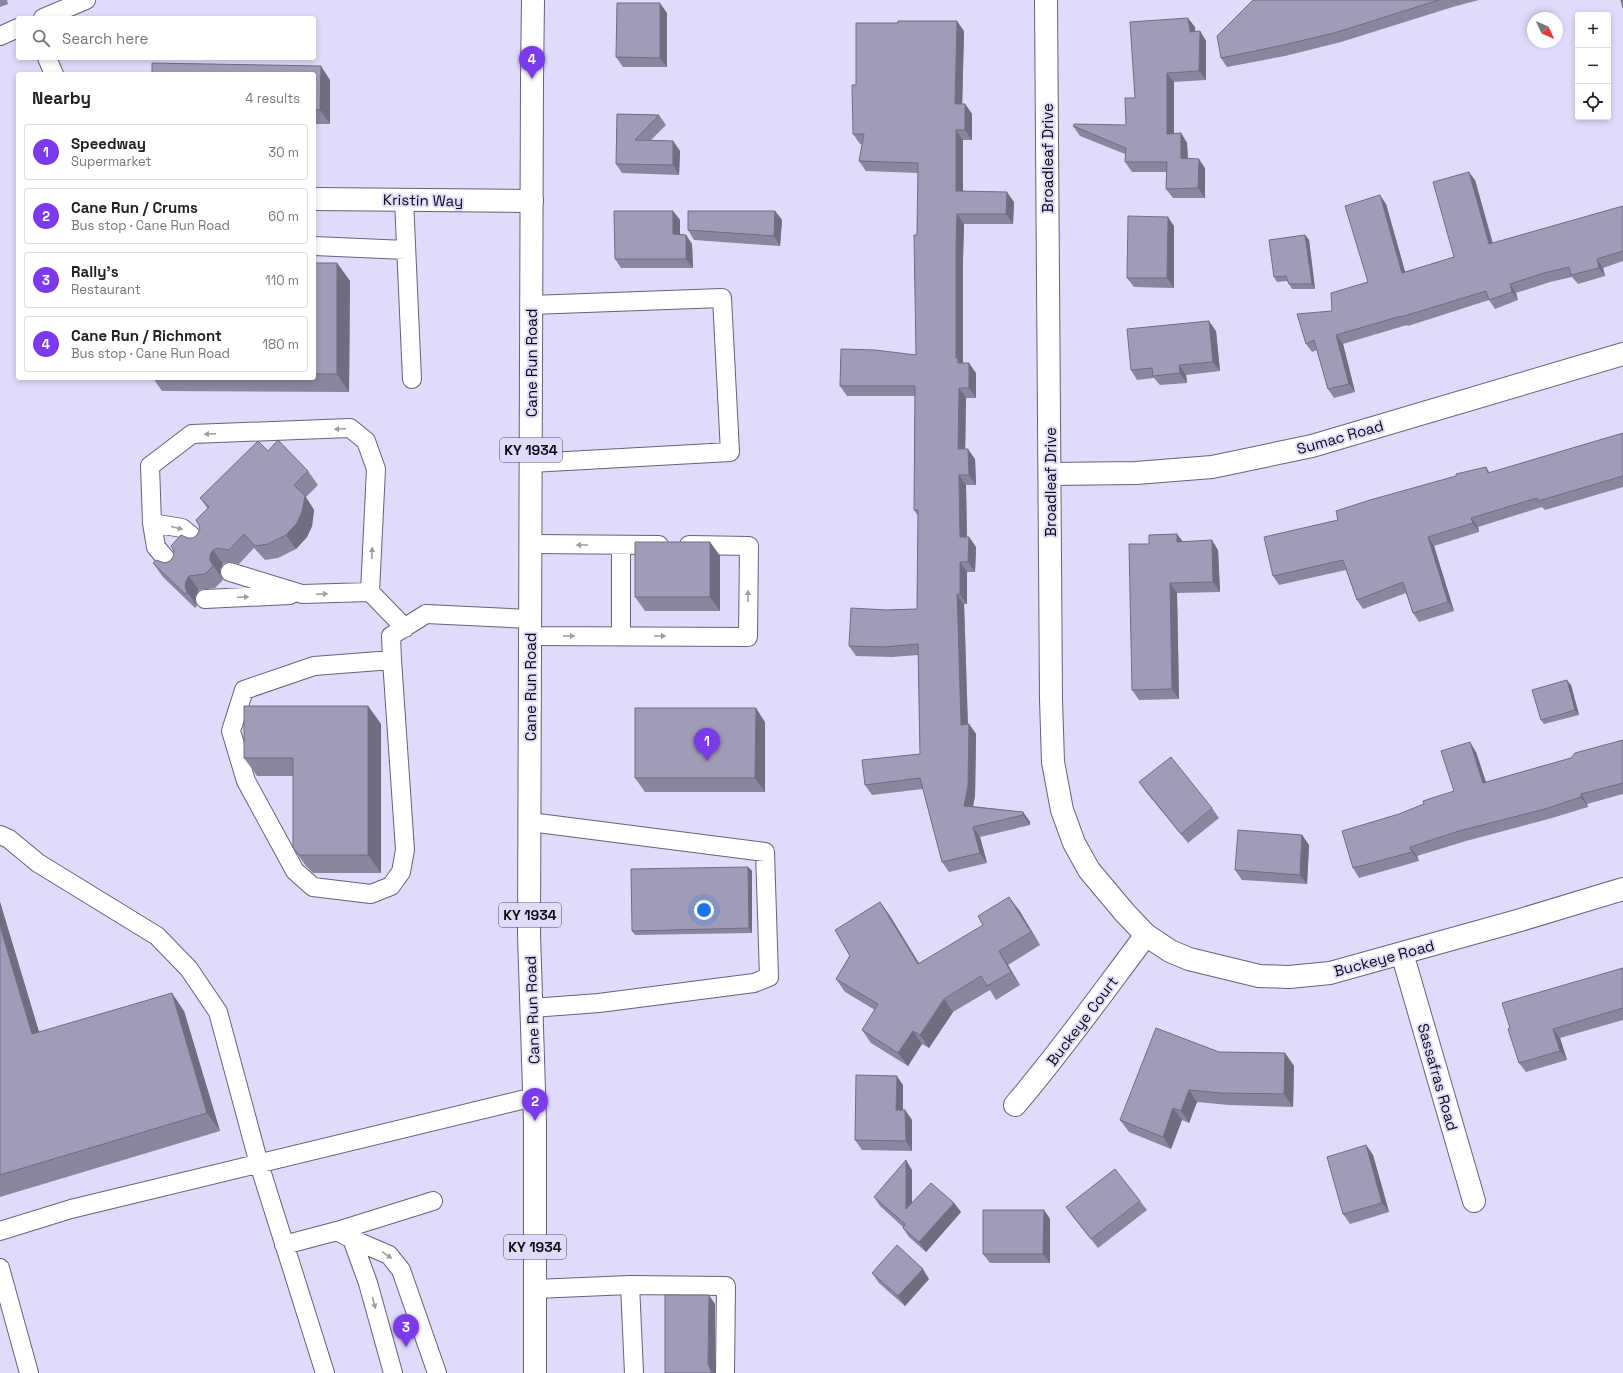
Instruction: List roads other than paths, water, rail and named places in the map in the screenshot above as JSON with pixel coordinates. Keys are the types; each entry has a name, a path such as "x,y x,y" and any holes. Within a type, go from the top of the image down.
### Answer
{"main road":[{"name":"Cane Run Road","path":"533,0 530,544 530,934 534,1097 536,1373"},
{"name":"Broadleaf Drive","path":"1046,0 1051,692 1053,762 1062,810 1074,843 1089,870 1125,913 1146,935"},
{"name":"Kristin Way","path":"316,199 532,201"},
{"name":"Sumac Road","path":"1050,474 1136,473 1212,467 1312,446 1623,354"},
{"name":"Buckeye Road","path":"1146,935 1170,951 1189,959 1259,976 1289,977 1330,973 1402,954 1623,889"},
{"name":"Buckeye Court","path":"1015,1105 1051,1063 1083,1017 1146,935"},
{"name":"Sassafras Road","path":"1402,954 1474,1202"}],"lane":[{"path":"48,16 86,0"},
{"path":"0,36 16,29"},
{"path":"48,60 53,72"},
{"path":"404,200 412,379"},
{"path":"316,246 406,250"},
{"path":"531,305 722,298 730,452 531,463"},
{"path":"173,567 156,547 152,523 150,466 192,434 350,428 366,441 376,469 370,592 405,628"},
{"path":"152,523 182,528 199,542"},
{"path":"392,660 314,666 244,690 231,731 246,782 295,871 313,887 371,894 391,886 401,872 405,850 391,636 426,614 530,627 621,636 748,637 749,546 530,544"},
{"path":"621,545 621,636"},
{"path":"230,572 302,594"},
{"path":"204,599 370,592"},
{"path":"530,822 765,852 769,977 754,983 599,1003 532,1008"},
{"path":"0,835 8,839 38,863 157,936 189,968 218,1012 259,1164 324,1373"},
{"path":"0,1231 70,1210 534,1097"},
{"path":"284,1245 344,1235 433,1201"},
{"path":"344,1235 368,1283 393,1373"},
{"path":"344,1235 389,1255 401,1270 437,1373"},
{"path":"0,1268 29,1373"},
{"path":"630,1285 634,1373"},
{"path":"535,1289 630,1285 726,1286 725,1373"}],"place":[{"name":"Cane Run / Richmont","path":"532,79"},
{"name":"Speedway","path":"707,761"},
{"name":"Cane Run / Crums","path":"535,1121"},
{"name":"Rally's","path":"406,1347"}]}
